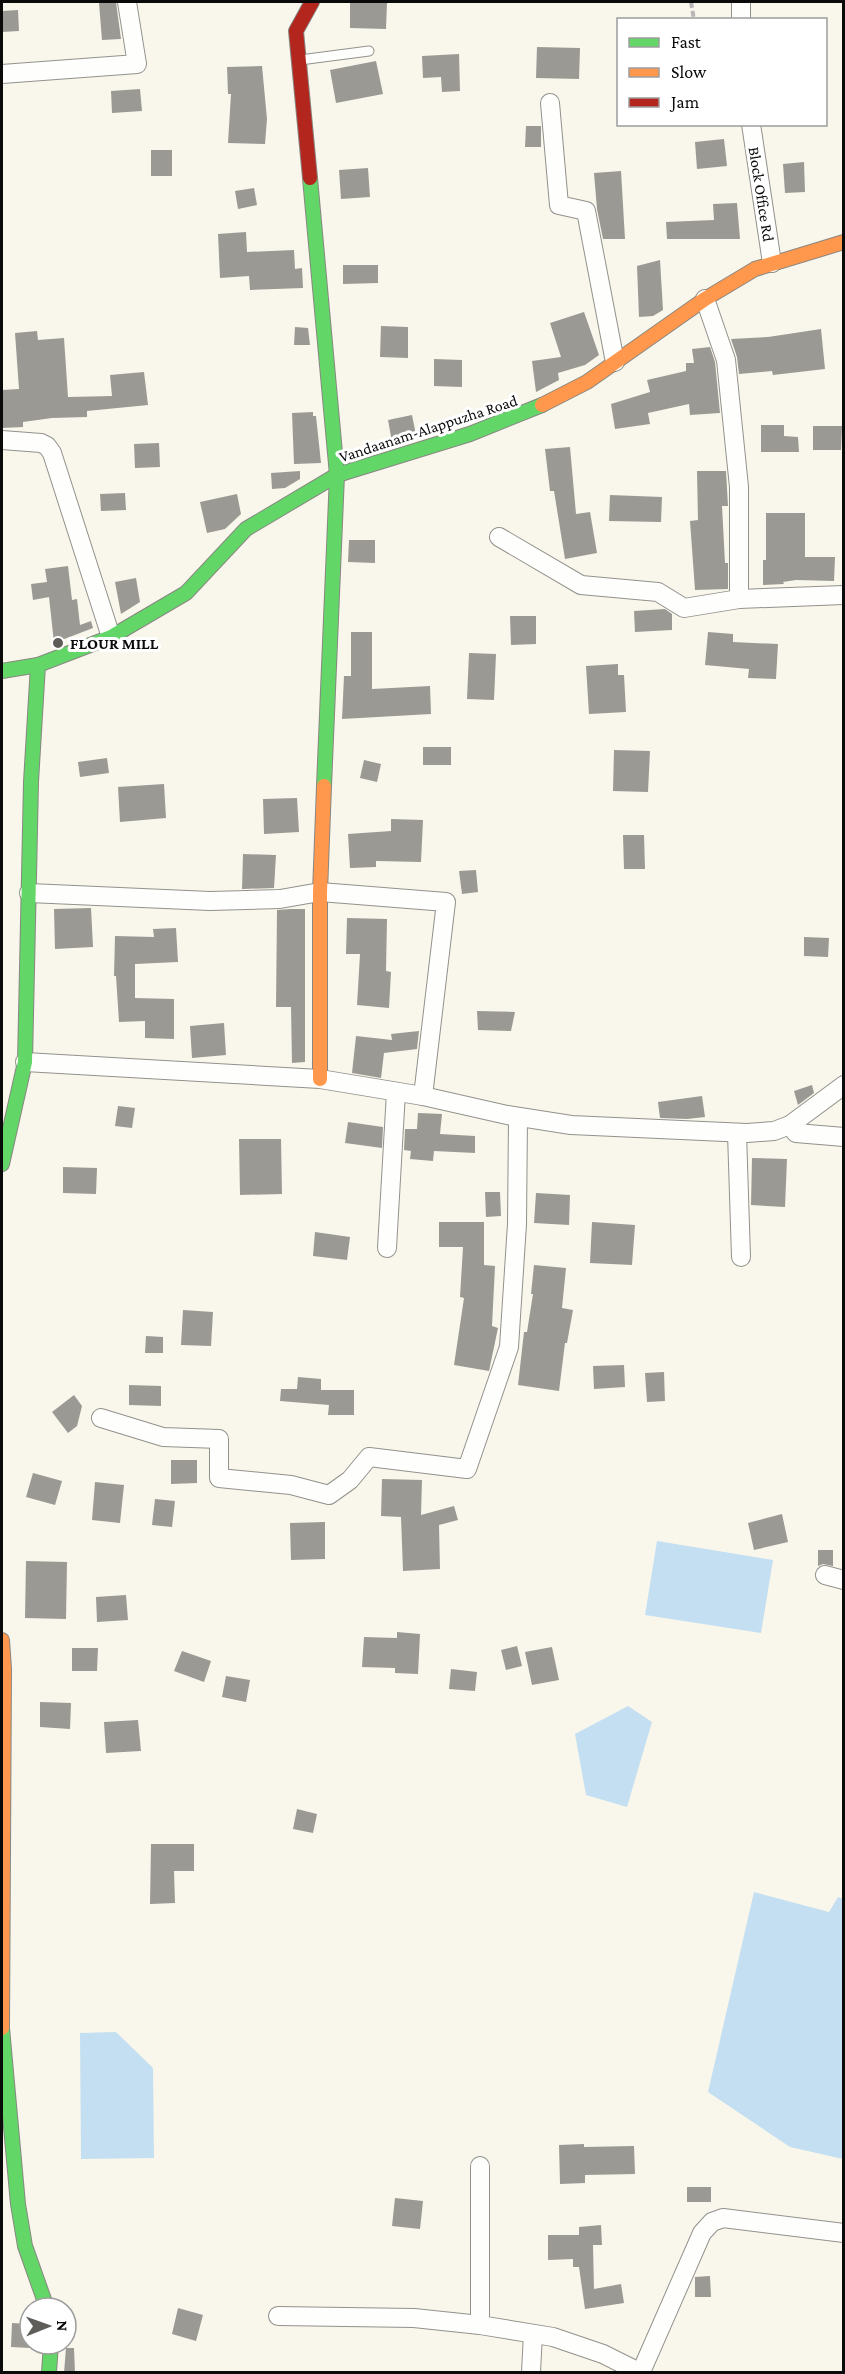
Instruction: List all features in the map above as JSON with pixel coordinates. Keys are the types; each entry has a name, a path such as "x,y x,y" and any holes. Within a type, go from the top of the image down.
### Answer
{"main road":[{"path":"312,2 296,32 337,475 320,892 320,1079"},
{"name":"Vandaanam-Alappuzha Road","path":"2,670 38,665 111,637 186,593 246,529 337,475 470,434 530,412 588,382 705,299 754,269 843,242"},
{"path":"2,1164 25,1062 31,782 38,665"},
{"path":"2,1640 4,1669 2,2026 18,2204 25,2246 43,2296"},
{"path":"49,2373 50,2356"}],"street":[{"path":"2,74 137,64 127,2"},
{"path":"741,2 741,18"},
{"path":"550,103 559,205 586,212 615,362"},
{"name":"Block Office Rd","path":"751,126 772,263"},
{"path":"705,299 726,360 739,487 739,599"},
{"path":"2,440 41,443 47,446 52,453 111,637"},
{"path":"499,537 581,585 658,591 684,608 739,599 843,595"},
{"path":"29,893 210,901 280,899 320,892 446,902 423,1096"},
{"path":"25,1062 320,1079 423,1096 518,1117 571,1125 737,1133 774,1131 790,1125 842,1087"},
{"path":"387,1248 396,1092"},
{"path":"101,1418 163,1437 219,1439 219,1478 291,1485 329,1495 350,1480 369,1456 467,1468 508,1347 517,1224 518,1117"},
{"path":"790,1125 796,1132 843,1137"},
{"path":"737,1133 741,1257"},
{"path":"825,1575 843,1580"},
{"path":"480,2166 480,2325"},
{"path":"278,2316 414,2318 480,2325 553,2337 603,2354 640,2373 702,2233 712,2222 723,2218 843,2232"},
{"path":"531,2373 533,2334"}],"lane":[{"path":"299,60 369,51"}],"path":[{"path":"691,2 694,18"}],"water":[{"path":"657,1541 773,1560 761,1633 645,1615"},
{"path":"628,1706 652,1722 627,1807 586,1795 575,1734"},
{"path":"754,1892 829,1912 838,1897 843,1899 843,2159 790,2147 708,2092"},
{"path":"116,2032 153,2068 154,2158 81,2159 80,2033"}],"building":[{"path":"116,2 121,39 102,40 99,3"},
{"path":"350,2 387,3 386,29 350,28"},
{"path":"18,10 19,31 2,32 2,11"},
{"path":"537,47 580,48 579,79 536,78"},
{"path":"459,54 460,91 442,92 441,77 423,78 422,56"},
{"path":"376,61 383,94 336,103 330,70"},
{"path":"262,66 267,119 265,144 228,143 231,94 228,94 227,67"},
{"path":"140,89 142,111 112,113 111,91"},
{"path":"526,126 541,126 541,147 525,147"},
{"path":"724,139 727,166 697,169 695,142"},
{"path":"151,150 172,150 172,176 151,176"},
{"path":"804,162 805,192 785,193 783,164"},
{"path":"368,168 370,197 341,199 339,170"},
{"path":"621,171 625,239 603,239 597,209 594,173"},
{"path":"254,188 257,205 238,209 235,191"},
{"path":"737,203 740,239 667,239 666,222 714,220 713,204"},
{"path":"246,232 247,252 294,250 295,269 302,268 303,288 250,290 249,276 220,278 218,234"},
{"path":"660,260 663,310 653,316 639,317 637,266"},
{"path":"343,265 378,265 378,283 343,284"},
{"path":"584,312 599,355 585,365 558,373 559,380 536,392 532,361 561,357 550,323"},
{"path":"381,326 408,327 408,358 380,357"},
{"path":"295,327 308,328 310,345 294,345"},
{"path":"821,329 825,369 773,375 772,371 739,374 737,357 731,339 768,337"},
{"path":"37,331 38,340 64,338 68,397 112,396 110,375 144,372 148,405 87,411 87,417 52,418 23,422 23,427 2,428 2,390 19,389 15,333"},
{"path":"710,347 715,362 720,413 690,415 689,404 648,413 650,424 615,429 611,404 650,392 647,380 686,371 686,363 694,363 692,349"},
{"path":"434,359 462,360 462,387 434,386"},
{"path":"313,412 313,416 316,416 321,463 294,464 292,413"},
{"path":"412,415 416,435 392,442 388,420"},
{"path":"761,425 784,425 784,436 798,437 799,452 761,452"},
{"path":"813,426 842,426 841,450 813,450"},
{"path":"159,443 160,467 135,468 134,444"},
{"path":"570,447 576,514 590,512 597,553 565,559 554,491 550,491 545,449"},
{"path":"300,471 300,479 285,488 272,489 271,473"},
{"path":"697,471 726,471 728,506 722,506 725,563 728,563 728,589 695,590 690,521 698,520"},
{"path":"125,493 126,510 101,511 100,494"},
{"path":"237,494 241,514 225,529 207,533 200,502"},
{"path":"610,495 662,497 661,522 609,521"},
{"path":"766,513 805,513 805,557 835,557 834,581 796,580 783,582 784,584 763,585 763,560 766,560"},
{"path":"349,540 375,540 375,563 348,562"},
{"path":"68,566 72,600 77,599 80,625 91,621 93,628 54,643 49,597 33,600 31,584 47,582 45,569"},
{"path":"136,578 140,602 121,614 115,582"},
{"path":"665,609 672,614 672,630 635,632 634,611"},
{"path":"510,616 536,616 536,644 511,645"},
{"path":"351,632 372,632 372,689 430,686 431,714 342,719 344,676 351,676"},
{"path":"708,632 733,634 733,642 778,644 776,679 748,678 749,669 705,665"},
{"path":"469,653 496,654 494,700 467,699"},
{"path":"618,664 618,675 624,675 626,712 589,714 586,666"},
{"path":"423,747 451,747 451,765 423,765"},
{"path":"614,750 650,751 648,792 613,791"},
{"path":"107,758 109,773 80,777 78,762"},
{"path":"364,760 381,764 377,782 360,778"},
{"path":"164,784 166,818 120,822 118,787"},
{"path":"297,798 299,832 264,834 263,799"},
{"path":"391,819 423,820 421,862 376,861 376,867 350,868 348,834 391,831"},
{"path":"623,835 644,835 645,869 624,869"},
{"path":"243,854 276,855 274,888 242,889"},
{"path":"476,870 478,892 462,894 459,871"},
{"path":"91,908 93,947 55,949 54,909"},
{"path":"305,909 305,1062 292,1063 291,1007 276,1007 277,910"},
{"path":"347,918 387,919 386,971 391,972 389,1008 357,1005 360,954 346,954"},
{"path":"176,928 178,962 135,964 135,998 174,999 174,1039 145,1038 145,1021 119,1022 116,976 114,976 115,936 154,937 153,929"},
{"path":"804,937 829,938 828,957 804,956"},
{"path":"477,1011 515,1012 511,1031 478,1030"},
{"path":"224,1023 226,1055 192,1058 190,1026"},
{"path":"419,1031 417,1049 384,1053 381,1078 352,1073 356,1036 392,1040 391,1034"},
{"path":"812,1085 814,1093 798,1105 794,1091"},
{"path":"702,1096 705,1117 660,1118 658,1102"},
{"path":"118,1106 135,1108 132,1128 115,1126"},
{"path":"418,1113 442,1114 440,1134 475,1136 475,1153 434,1151 433,1161 410,1159 411,1151 404,1150 405,1129 417,1129"},
{"path":"348,1122 383,1127 382,1148 345,1143"},
{"path":"239,1139 281,1139 282,1194 240,1195"},
{"path":"752,1158 787,1159 785,1207 751,1205"},
{"path":"63,1167 97,1168 96,1194 63,1193"},
{"path":"485,1192 500,1192 501,1216 486,1217"},
{"path":"536,1193 570,1195 569,1225 534,1223"},
{"path":"439,1222 484,1222 484,1265 495,1266 492,1326 498,1328 489,1371 454,1365 464,1298 460,1297 463,1247 439,1247"},
{"path":"592,1222 635,1225 632,1265 590,1263"},
{"path":"315,1232 350,1237 347,1260 313,1256"},
{"path":"534,1265 566,1268 562,1308 573,1310 567,1343 565,1343 559,1391 518,1385 524,1332 527,1332 533,1294 531,1294"},
{"path":"183,1310 213,1312 211,1346 181,1345"},
{"path":"146,1336 163,1337 163,1353 145,1353"},
{"path":"624,1365 625,1387 594,1389 593,1366"},
{"path":"664,1372 665,1401 647,1402 645,1373"},
{"path":"298,1377 321,1379 321,1390 354,1390 354,1415 328,1415 329,1405 280,1401 281,1389 297,1389"},
{"path":"129,1385 161,1386 161,1406 129,1405"},
{"path":"74,1395 82,1406 77,1426 68,1433 52,1412"},
{"path":"171,1460 197,1460 197,1483 171,1484"},
{"path":"33,1473 62,1481 55,1505 26,1497"},
{"path":"382,1479 422,1480 421,1515 454,1506 458,1520 439,1525 440,1569 403,1571 401,1517 381,1516"},
{"path":"95,1482 124,1485 120,1523 92,1520"},
{"path":"155,1499 175,1501 172,1527 152,1525"},
{"path":"782,1514 788,1542 754,1550 748,1523"},
{"path":"325,1522 325,1559 291,1560 290,1523"},
{"path":"818,1550 833,1550 833,1566 823,1564 818,1566"},
{"path":"26,1561 67,1562 66,1619 25,1618"},
{"path":"126,1595 128,1620 97,1622 96,1597"},
{"path":"397,1632 420,1634 418,1674 395,1673 395,1668 362,1667 364,1637 397,1638"},
{"path":"517,1646 522,1666 506,1670 501,1650"},
{"path":"552,1647 559,1680 532,1685 525,1652"},
{"path":"72,1648 98,1648 97,1671 72,1671"},
{"path":"182,1651 211,1661 204,1682 174,1671"},
{"path":"451,1669 477,1672 475,1691 449,1689"},
{"path":"226,1676 250,1680 246,1702 222,1697"},
{"path":"40,1702 71,1703 70,1729 40,1727"},
{"path":"138,1720 141,1751 106,1753 104,1722"},
{"path":"297,1809 317,1814 313,1833 293,1829"},
{"path":"151,1844 194,1844 194,1871 174,1871 175,1903 150,1904"},
{"path":"584,2144 584,2147 634,2146 635,2174 585,2175 585,2183 560,2184 559,2145"},
{"path":"687,2187 711,2187 711,2202 687,2202"},
{"path":"395,2198 423,2201 420,2229 392,2226"},
{"path":"601,2225 602,2245 593,2245 594,2289 621,2284 624,2303 585,2309 579,2267 573,2267 573,2259 548,2260 548,2235 579,2235 579,2227"},
{"path":"710,2276 711,2297 695,2297 695,2277"},
{"path":"178,2308 203,2315 196,2341 172,2334"},
{"path":"12,2323 18,2323 18,2347 11,2347"},
{"path":"65,2356 74,2356 75,2373 64,2373"}],"traffic: fast":[{"path":"310,178 337,475 324,786"},
{"path":"2,671 38,665 111,637 186,593 246,529 337,475 470,434 542,405"},
{"path":"2,1164 25,1062 31,782 38,665"},
{"path":"2,2028 18,2204 25,2246 43,2296"},
{"path":"49,2372 50,2356"}],"traffic: slow":[{"path":"542,405 587,382 705,299 755,269 844,242"},
{"path":"320,1079 320,892 324,786"},
{"path":"2,1640 4,1669 2,2028"}],"traffic: jam":[{"path":"310,178 296,31 312,2"}],"place":[{"name":"FLOUR MILL","path":"58,643"}]}
